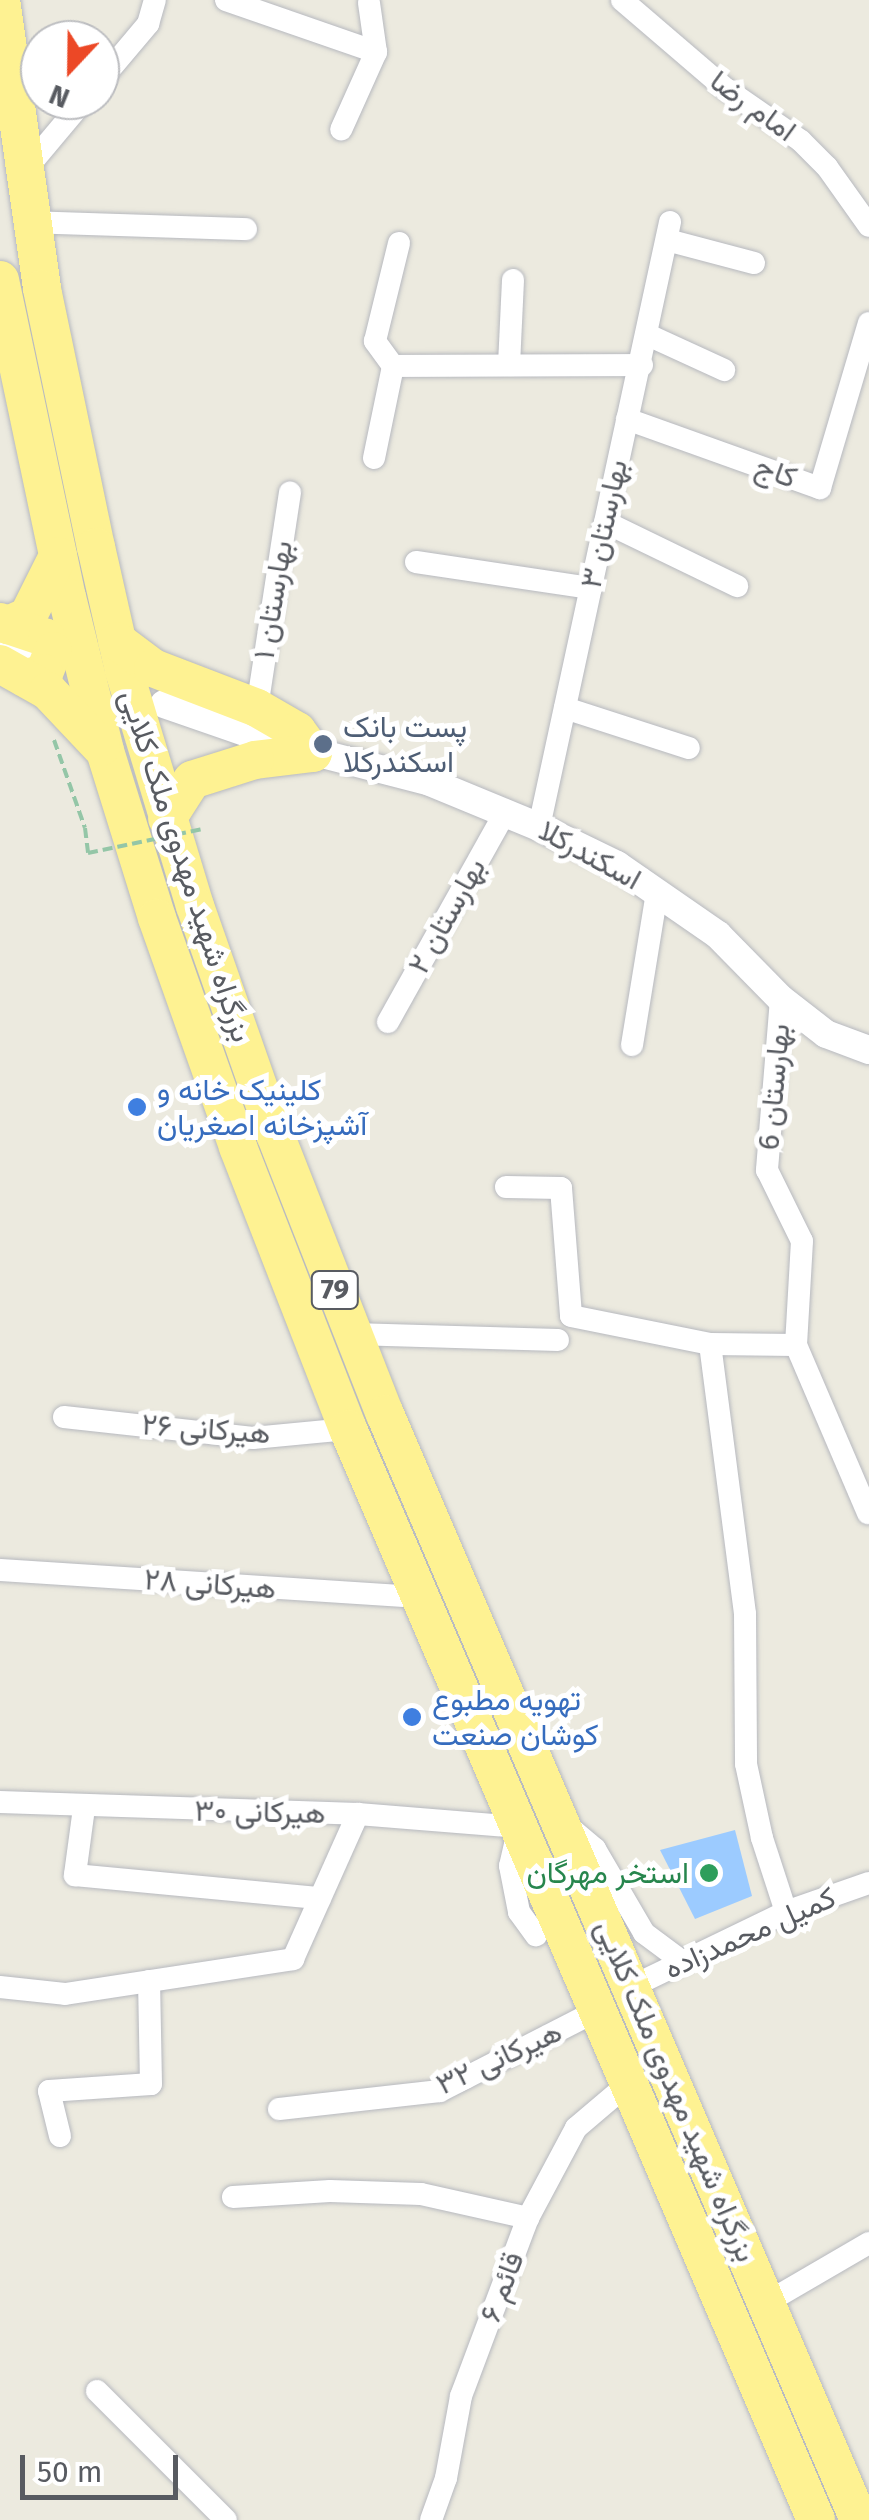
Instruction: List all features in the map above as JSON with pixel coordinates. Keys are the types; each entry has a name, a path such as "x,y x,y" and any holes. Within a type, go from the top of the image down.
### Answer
{"highway":[{"name":"بزرگراه شهید مهدوی ملک کلایی","path":"1,0 30,222 118,641 167,819 233,1016 353,1334 859,2520"},
{"name":"بزرگراه شهید مهدوی ملک کلایی","path":"0,280 58,556 105,751 202,1046 348,1429 816,2520"},
{"path":"3,630 28,616 58,556"},
{"path":"3,630 47,638 53,651 44,672 27,672"},
{"path":"118,641 153,668 262,724 297,730 313,753 254,760 192,780 167,819"},
{"path":"27,672 105,751"}],"street":[{"path":"120,57 148,24 155,0"},
{"path":"226,0 376,52"},
{"name":"امام رضا","path":"622,0 726,90 801,141 827,167 869,226"},
{"path":"341,130 376,52 369,2"},
{"path":"22,174 67,120"},
{"path":"30,222 246,229"},
{"name":"بهارستان ۳","path":"539,827 668,231 754,263"},
{"path":"374,458 394,366 375,341 398,243"},
{"path":"509,366 513,280"},
{"name":"کاج","path":"627,419 820,488 869,323"},
{"path":"648,335 724,370"},
{"path":"394,366 642,365"},
{"name":"بهارستان ۱","path":"262,724 290,493"},
{"path":"605,522 736,586"},
{"path":"416,562 590,588"},
{"path":"164,704 262,724"},
{"path":"564,708 688,748"},
{"name":"اسکندرکلا","path":"313,753 430,782 506,811 617,865 718,935 781,999 826,1034 869,1050"},
{"name":"بهارستان ۲","path":"388,1022 506,811"},
{"path":"632,1045 657,892"},
{"name":"بهارستان 6","path":"781,999 767,1170 802,1240 796,1345 868,1512"},
{"path":"506,1188 561,1188 570,1316 710,1344 796,1345"},
{"path":"353,1334 558,1340"},
{"path":"710,1344 744,1614 746,1764 762,1838 786,1912"},
{"name":"هیرکانی ۲۶","path":"64,1417 253,1438 348,1429"},
{"name":"هیرکانی ۲۸","path":"0,1570 420,1597"},
{"name":"هیرکانی ۳۰","path":"0,1802 84,1808 358,1814 519,1827"},
{"path":"84,1808 76,1875 320,1898"},
{"path":"0,1987 64,1994 292,1959 358,1814"},
{"path":"556,1814 595,1849 644,1933 683,1962"},
{"path":"519,1827 510,1866 520,1912 536,1934"},
{"name":"کمیل محمدزاده","path":"633,1986 786,1912 869,1882"},
{"path":"60,2136 49,2091 151,2084 149,1982"},
{"name":"هیرکانی ۳۲","path":"279,2108 440,2092 598,2010"},
{"name":"قائم ۶","path":"430,2520 446,2478 461,2396 528,2218 576,2128 629,2083"},
{"path":"233,2197 330,2191 422,2194 528,2218"},
{"path":"766,2303 869,2244"},
{"path":"98,2391 226,2520"}],"path":[{"path":"27,672 85,828 88,853 203,829"}],"water":[{"name":"استخر مهرگان","path":"735,1830 752,1896 695,1919 660,1850"}],"place":[{"name":"پست بانک اسکندرکلا","path":"323,744"},
{"name":"کلینیک خانه و آشپزخانه اصغریان","path":"137,1107"},
{"name":"تهویه مطبوع کوشان صنعت","path":"412,1717"},
{"name":"استخر مهرگان","path":"709,1873"}]}
